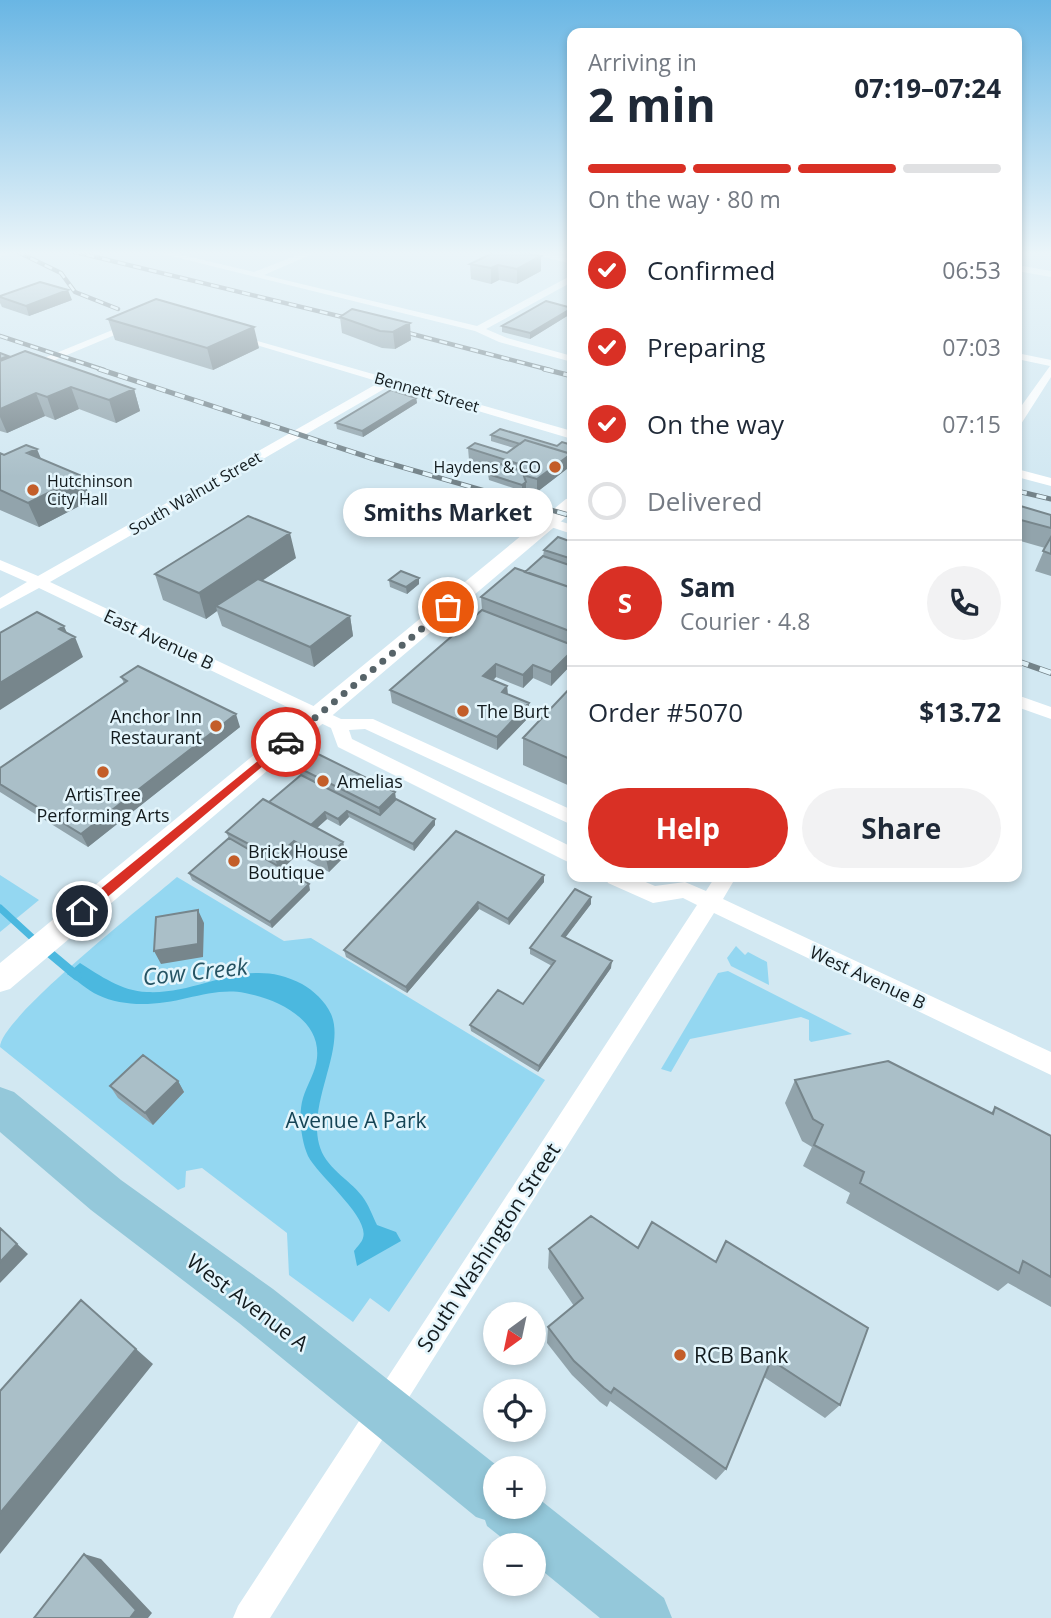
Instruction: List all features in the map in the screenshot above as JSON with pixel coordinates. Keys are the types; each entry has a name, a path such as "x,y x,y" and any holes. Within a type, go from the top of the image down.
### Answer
{"main road":[{"name":"West Avenue A","path":"0,1106 106,1195 256,1306 483,1488"},
{"path":"521,1519 644,1618"}],"street":[{"path":"0,380 129,327"},
{"path":"468,327 503,340 567,358"},
{"path":"478,329 483,327"},
{"name":"Bennett Street","path":"225,332 567,434"},
{"path":"1022,357 1051,363"},
{"path":"1022,413 1051,369"},
{"name":"South Walnut Street","path":"0,604 390,381"},
{"path":"1022,474 1051,482"},
{"path":"5,976 567,507"},
{"path":"550,522 567,528"},
{"name":"East Avenue B","path":"0,564 318,715"},
{"path":"1022,703 1051,713"},
{"path":"318,715 339,725 367,723 567,816"},
{"path":"339,725 344,743 567,854"},
{"name":"West Avenue B","path":"626,882 653,895 682,883 710,902 1051,1064"},
{"name":"South Washington Street","path":"250,1618 723,882"}],"green space":[{"path":"0,875 39,900 0,932"},
{"name":"Avenue A Park","path":"177,877 284,941 311,938 545,1080 389,1312 370,1298 353,1322 289,1275 287,1233 202,1168 186,1171 185,1187 178,1190 0,1047 6,1032 48,987"},
{"path":"736,946 745,955 748,952 767,962 769,985 731,966 727,958"},
{"path":"728,971 852,1034 811,1042 809,1020 801,1017 690,1039 671,1072 661,1069 718,973"}],"shaded area":[{"path":"80,963 112,982 138,991 167,991 243,974 262,973 282,976 315,993 329,1009 334,1028 331,1059 318,1111 319,1144 326,1160 364,1199 377,1225 396,1232 401,1241 357,1266 354,1251 363,1238 359,1219 308,1156 304,1143 301,1105 316,1063 316,1044 312,1032 294,1013 270,1000 238,992 216,992 154,1004 119,1002 94,993 67,974"}],"building":[{"path":"134,327 254,327 207,348"},
{"path":"367,327 403,327 393,332"},
{"path":"504,327 541,327 530,333"},
{"path":"25,351 134,389 109,400 71,387 47,397 36,393 0,409 0,361"},
{"path":"391,390 416,398 362,431 336,423"},
{"path":"500,429 557,446 562,442 567,444 567,453 525,440 520,444 491,435"},
{"path":"525,440 567,453 567,457 537,479 526,476 522,465 468,448 475,443 507,453"},
{"path":"26,445 37,449 27,453 82,476 28,503 0,490 0,453 4,455"},
{"path":"501,464 522,471 526,482 522,485 488,474"},
{"path":"1022,506 1051,515 1051,528 1022,520"},
{"path":"248,516 290,533 199,593 155,574"},
{"path":"558,537 567,540 567,557 544,550"},
{"path":"1051,537 1051,554 1043,551"},
{"path":"543,556 567,564 567,586 525,572"},
{"path":"515,568 567,586 567,630 481,597"},
{"path":"401,571 419,578 406,587 389,580"},
{"path":"258,579 350,616 310,647 216,606"},
{"path":"482,610 567,643 567,656 551,672 533,665 523,675 496,664 483,676 507,686 502,692 529,703 497,737 390,690"},
{"path":"37,612 64,626 59,629 75,637 0,683 0,633"},
{"path":"138,666 236,714 81,834 0,784 0,768 127,681 121,677"},
{"path":"567,691 567,758 523,738"},
{"path":"316,753 395,792 379,808 299,768"},
{"path":"301,775 380,815 396,799 435,819 413,844 347,811 338,819 325,812 311,825 269,802"},
{"path":"263,799 343,842 326,859 294,841 275,858 226,832"},
{"path":"456,831 544,875 508,919 478,902 406,987 344,950"},
{"path":"229,838 309,884 270,922 189,873"},
{"path":"575,889 591,897 562,936 612,961 539,1066 470,1025 498,990 523,1004 555,961 530,948"},
{"path":"198,910 198,944 154,951 156,917"},
{"path":"143,1055 178,1081 145,1113 110,1086"},
{"path":"888,1061 993,1114 995,1107 1051,1136 1051,1277 1023,1261 1019,1273 860,1183 864,1172 814,1145 823,1125 813,1119 795,1080"},
{"path":"591,1216 638,1248 652,1222 716,1262 726,1241 868,1328 840,1405 771,1360 726,1469 614,1388 611,1393 604,1388 574,1361 548,1327 583,1298 549,1249"},
{"path":"0,1228 17,1244 0,1262"},
{"path":"81,1300 136,1349 0,1513 0,1391"},
{"path":"84,1554 136,1610 130,1618 34,1618"}],"waterway":[{"name":"Cow Creek","path":"0,908 37,942"},
{"name":"Cow Creek","path":"46,950 77,976"}],"railway":[{"path":"393,329 550,370"},
{"path":"0,336 104,370"},
{"path":"99,369 374,459 567,515"},
{"path":"544,369 567,375"},
{"path":"1022,492 1051,499"},
{"path":"1022,663 1051,673"}],"way so far":[{"path":"286,742 448,607"}],"place":[{"name":"Haydens & CO","path":"555,467"},
{"name":"Hutchinson City Hall","path":"33,490"},
{"name":"Smiths Market","path":"448,607"},
{"name":"The Burt","path":"463,711"},
{"name":"Anchor Inn Restaurant","path":"216,726"},
{"name":"ArtisTree Performing Arts","path":"103,772"},
{"name":"Amelias","path":"323,781"},
{"name":"Brick House Boutique","path":"234,861"},
{"name":"RCB Bank","path":"680,1355"}],"route":[{"path":"82,911 286,742"}]}
